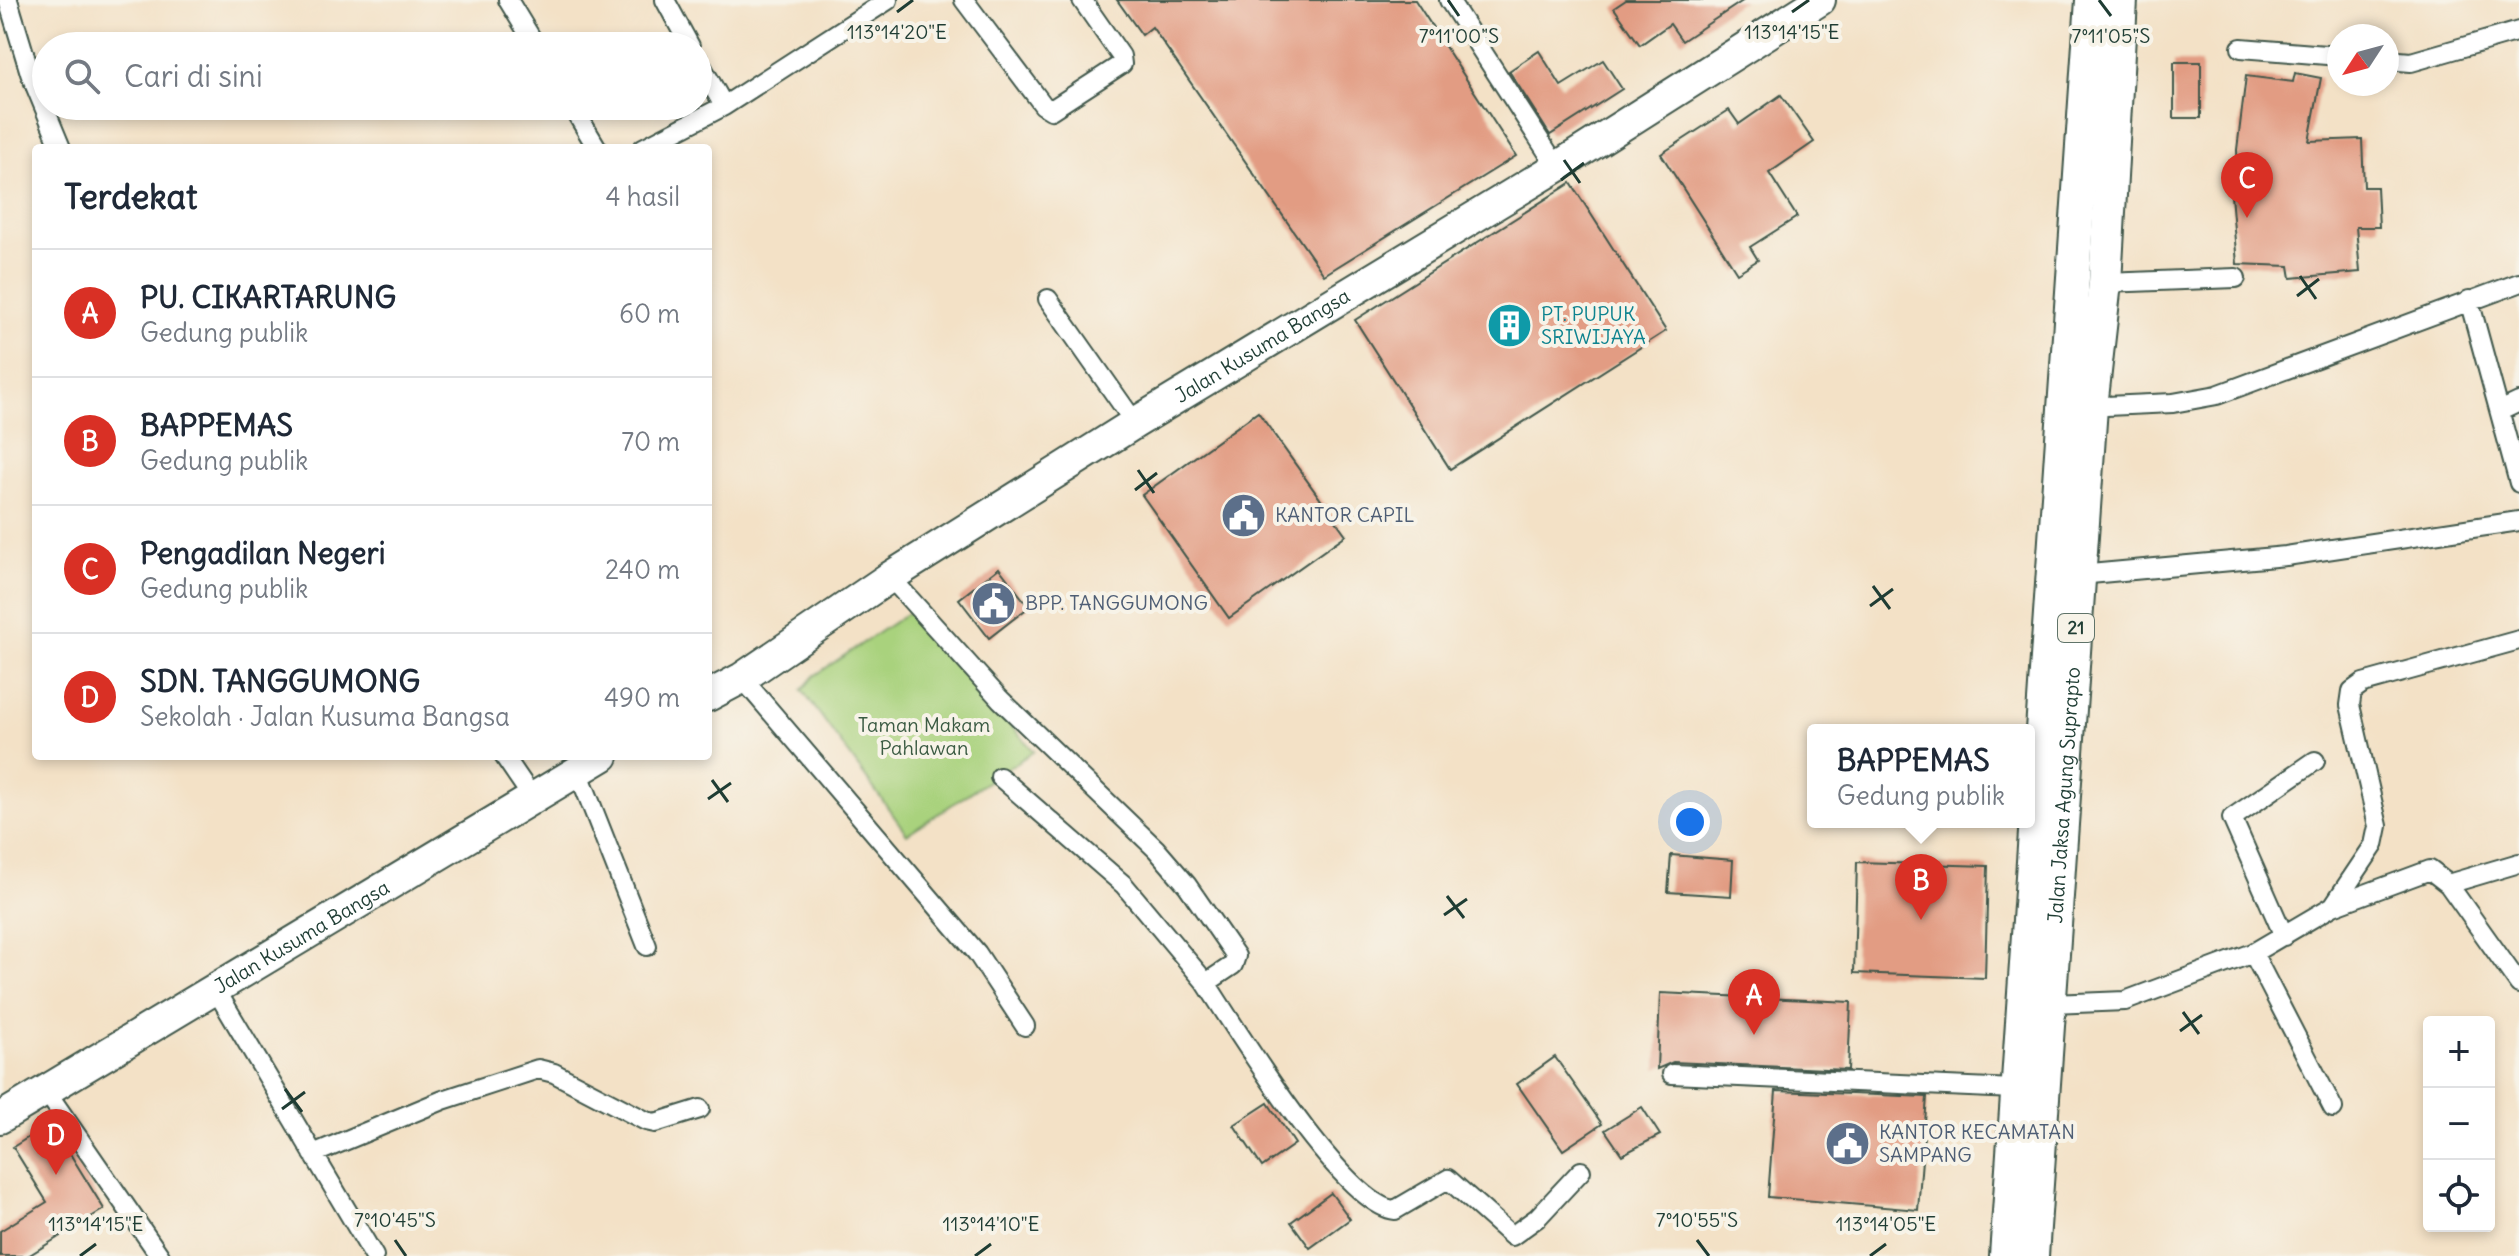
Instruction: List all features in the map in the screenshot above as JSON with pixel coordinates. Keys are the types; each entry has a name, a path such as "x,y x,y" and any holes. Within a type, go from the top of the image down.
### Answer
{"highway":[{"name":"Jalan Jaksa Agung Suprapto","path":"2032,1256 2052,1004 2079,575 2078,406 2092,0"},
{"name":"Jalan Jaksa Agung Suprapto","path":"2006,1256 2015,1089 2078,406 2105,283 2121,0"}],"main road":[{"name":"Jalan Kusuma Bangsa","path":"718,686 1135,423 1557,167 1820,0"},
{"name":"Jalan Kusuma Bangsa","path":"0,1118 590,763"}],"street":[{"path":"8,0 32,78"},
{"path":"508,0 527,32"},
{"path":"665,0 682,32"},
{"path":"712,112 888,0"},
{"path":"964,0 1043,105 1051,110 1122,64 1121,56 1082,0"},
{"path":"1449,0 1557,167"},
{"path":"2399,61 2411,62 2519,31"},
{"path":"2241,48 2327,55"},
{"path":"712,85 724,106"},
{"path":"49,120 59,144"},
{"path":"580,120 595,144"},
{"path":"651,144 697,120"},
{"path":"2105,283 2236,278"},
{"path":"2078,406 2173,403 2217,395 2519,283"},
{"path":"1048,299 1135,423"},
{"path":"2469,300 2492,394 2500,411 2519,483"},
{"path":"2500,411 2519,402"},
{"path":"2079,575 2286,556 2519,521"},
{"path":"890,577 1000,699 1156,849 1187,885 1236,956 1233,965 1206,983"},
{"path":"2333,906 2374,845 2378,826 2350,705 2352,691 2363,683 2519,640"},
{"path":"718,686 977,953 1025,1026"},
{"path":"507,760 532,797"},
{"path":"2284,936 2232,818 2315,761"},
{"path":"590,763 647,946"},
{"path":"1000,777 1124,885 1206,983 1307,1129 1349,1182 1383,1209 1395,1210 1448,1179 1457,1183 1496,1224 1512,1236 1537,1218 1581,1171"},
{"path":"2448,884 2519,863"},
{"path":"2052,1004 2125,1001 2176,985 2253,953 2333,906 2430,870 2448,884 2519,984"},
{"path":"2253,953 2333,1108"},
{"path":"216,990 374,1256"},
{"path":"313,1154 443,1100 538,1069 554,1073 650,1122 700,1109"},
{"path":"1672,1074 2015,1089"},
{"path":"46,1091 160,1256"}],"green space":[{"name":"Taman Makam Pahlawan","path":"909,612 1034,751 907,834 802,690 814,676"}],"building":[{"path":"1117,0 1415,0 1516,156 1324,275 1152,27 1142,35"},
{"path":"1626,0 1744,0 1682,41 1670,24 1640,45 1614,8"},
{"path":"1539,51 1561,86 1603,60 1622,89 1550,135 1509,71"},
{"path":"2174,62 2201,62 2201,118 2174,118"},
{"path":"2295,73 2321,78 2309,141 2362,139 2364,187 2377,187 2379,227 2356,227 2360,272 2291,278 2289,266 2237,264 2229,172 2238,172 2237,150 2246,76 2293,82"},
{"path":"1781,95 1814,142 1769,173 1797,217 1750,247 1758,260 1737,273 1661,154 1729,110 1739,124"},
{"name":"PT. PUPUK SRIWIJAYA","path":"1571,183 1666,331 1450,469 1355,320"},
{"name":"KANTOR CAPIL","path":"1258,412 1346,535 1229,618 1142,495"},
{"name":"BPP. TANGGUMONG","path":"999,568 1029,607 989,638 959,599"},
{"path":"1671,855 1733,860 1731,896 1668,892"},
{"path":"1857,862 1988,866 1985,978 1854,973"},
{"path":"1660,993 1851,1002 1848,1070 1673,1062 1657,1069"},
{"path":"1555,1057 1602,1124 1563,1150 1517,1084"},
{"name":"KANTOR KECAMATAN SAMPANG","path":"1776,1091 1927,1097 1918,1210 1768,1197"},
{"path":"1268,1103 1295,1144 1262,1167 1234,1125"},
{"path":"1642,1107 1660,1135 1622,1155 1605,1130"},
{"path":"51,1123 104,1209 28,1256 0,1256 0,1231 47,1202 13,1147"},
{"path":"1331,1193 1350,1219 1310,1248 1291,1222"}],"place":[{"name":"Pengadilan Negeri","path":"2247,218"},
{"name":"PT. PUPUK SRIWIJAYA","path":"1510,326"},
{"name":"KANTOR CAPIL","path":"1244,515"},
{"name":"BPP. TANGGUMONG","path":"994,603"},
{"name":"BAPPEMAS","path":"1921,920"},
{"name":"PU. CIKARTARUNG","path":"1754,1035"},
{"name":"KANTOR KECAMATAN SAMPANG","path":"1848,1144"},
{"name":"SDN. TANGGUMONG","path":"56,1175"}]}
